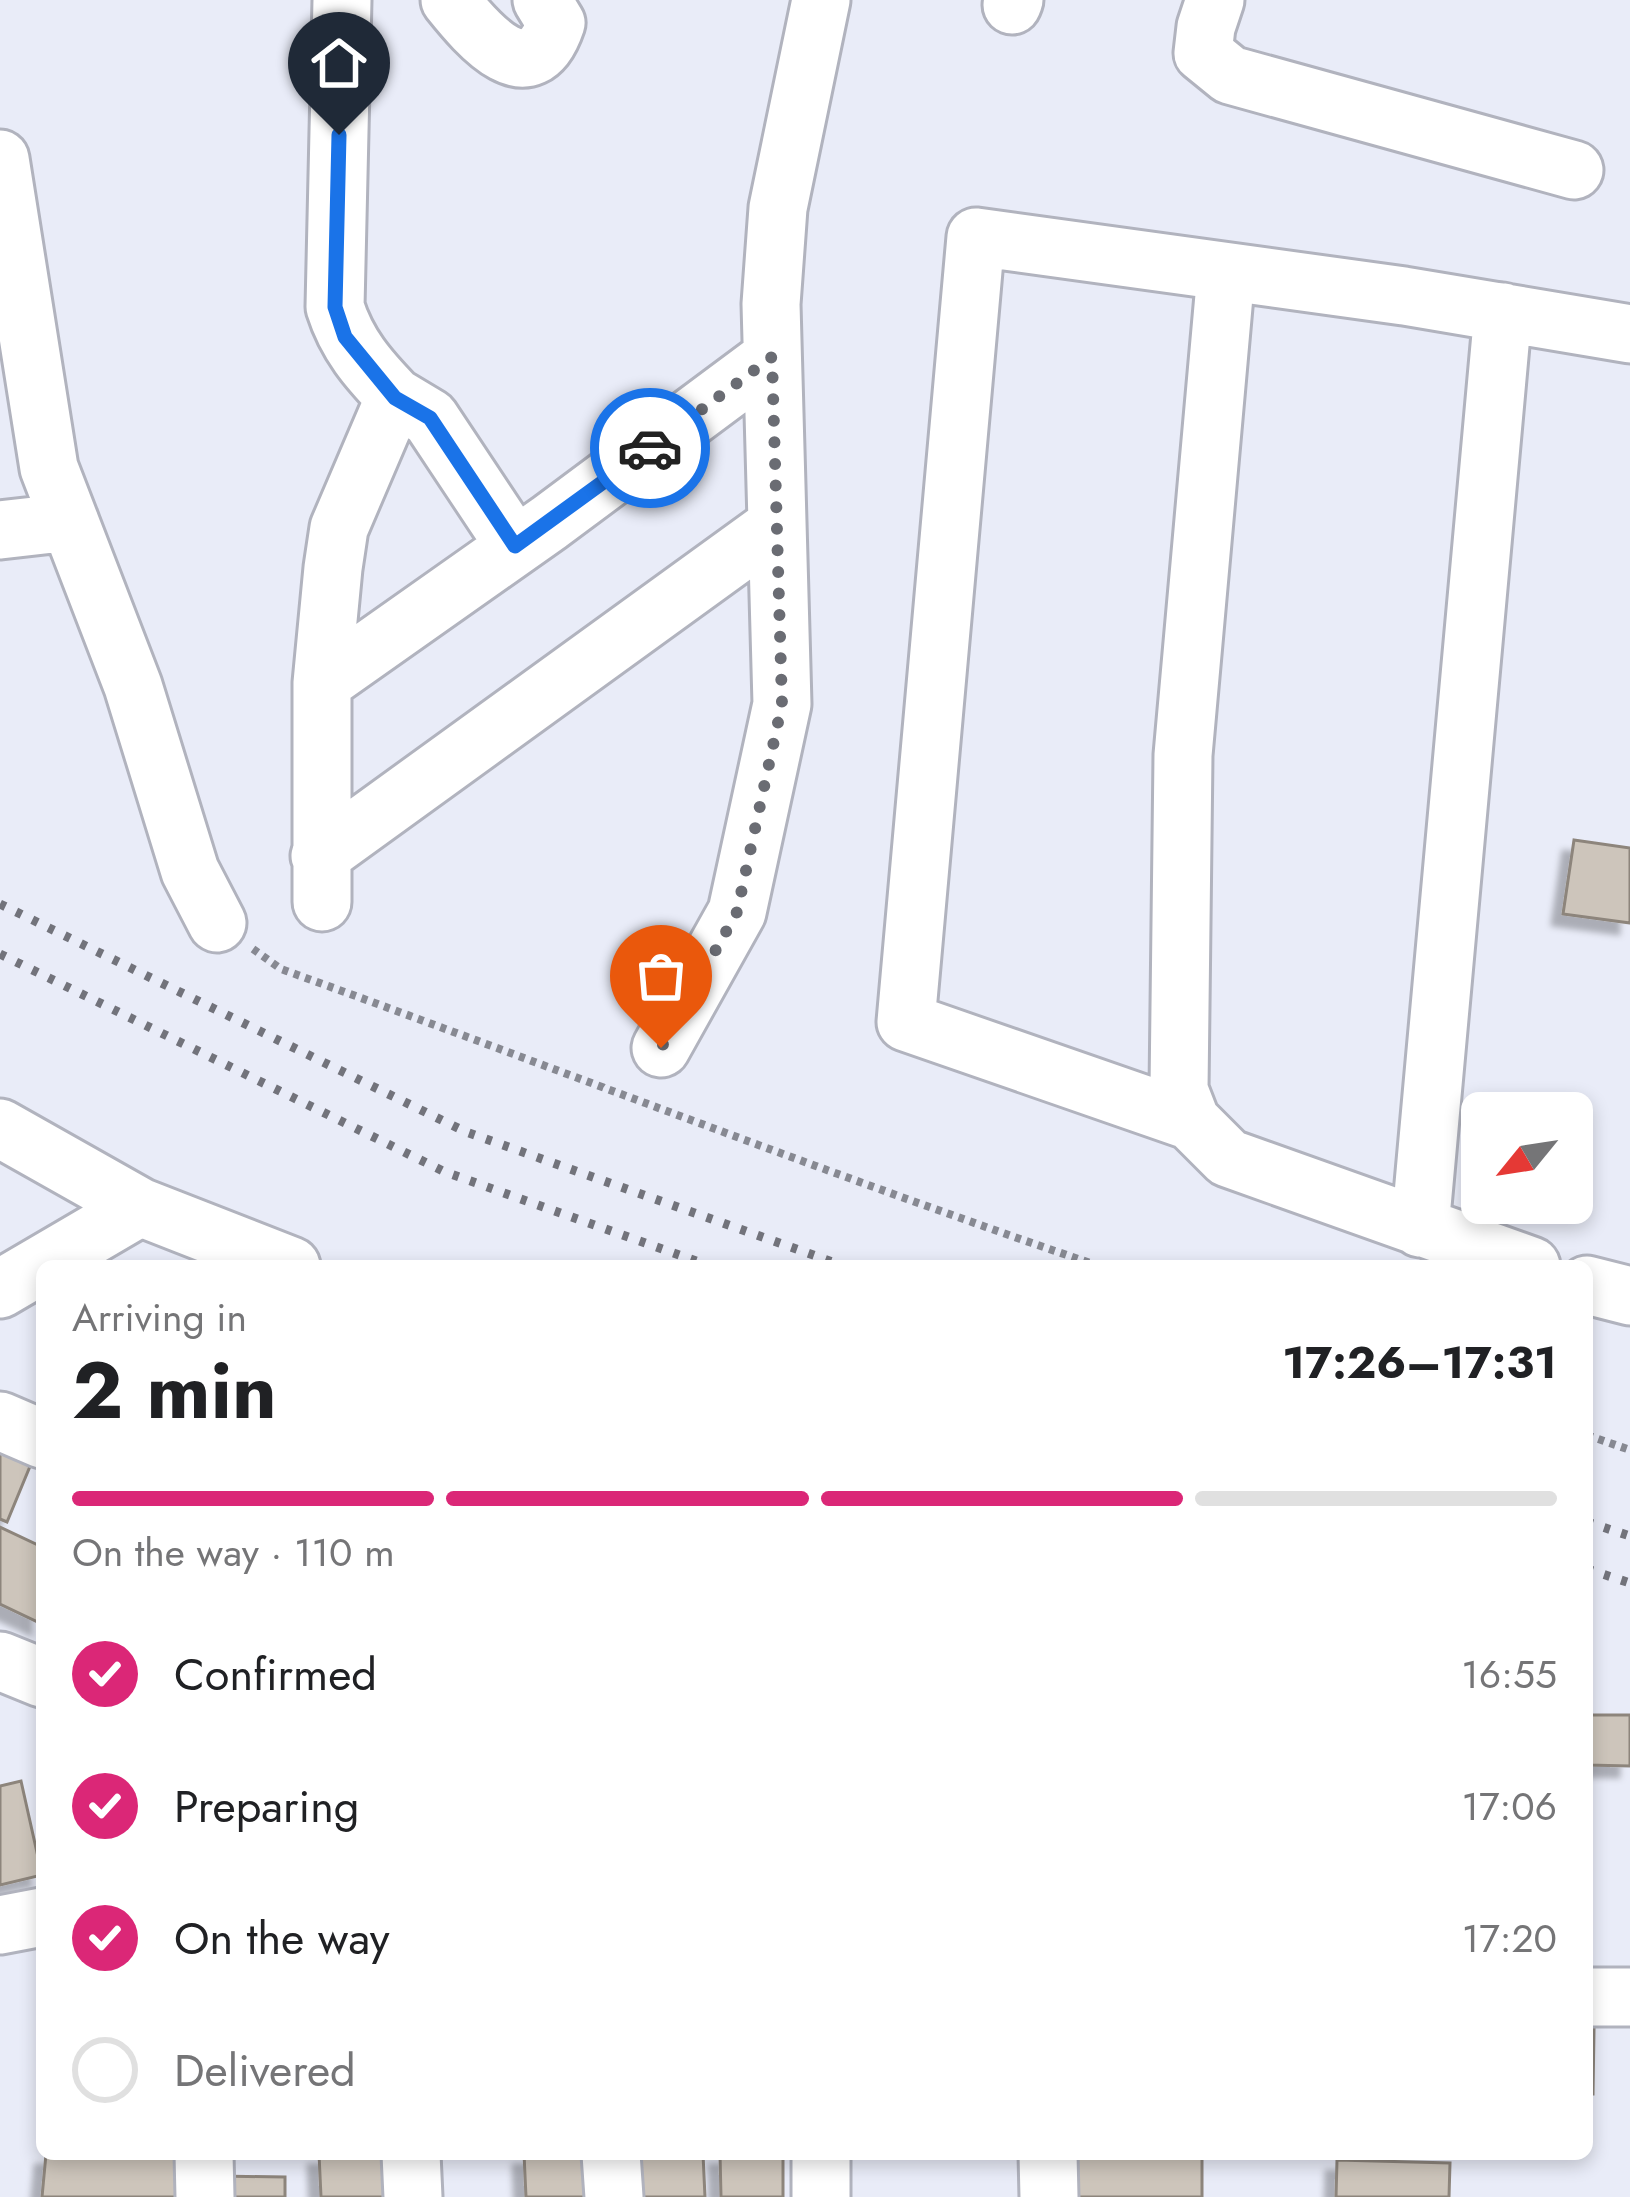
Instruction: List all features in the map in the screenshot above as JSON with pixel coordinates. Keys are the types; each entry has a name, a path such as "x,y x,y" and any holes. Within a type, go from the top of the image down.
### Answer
{"street":[{"path":"342,0 335,307 345,337 395,398 430,418 515,546"},
{"path":"450,0 485,40 509,58 530,57 549,45 556,23 542,0"},
{"path":"661,1048 737,912 782,704 771,304 778,208 821,0"},
{"path":"1215,0 1203,53 1230,75 1574,170"},
{"path":"0,159 49,468 133,686 190,871 217,923"},
{"path":"1192,1121 906,1022 976,237 1630,334"},
{"path":"1226,273 1183,755 1179,1090 1192,1121 1228,1158 1513,1260"},
{"path":"1420,1228 1503,312"},
{"path":"322,683 772,357"},
{"path":"395,398 339,528 322,683 321,879 777,525"},
{"path":"0,530 70,522"},
{"path":"0,1128 140,1207 276,1260"},
{"path":"50,1260 140,1207"},
{"path":"0,1289 36,1268"},
{"path":"1593,1287 1630,1296"},
{"path":"0,1420 36,1436"},
{"path":"0,1924 36,1918"},
{"path":"1593,1997 1630,1997"},
{"path":"204,2160 205,2197"},
{"path":"411,2160 413,2197"},
{"path":"611,2160 614,2197"},
{"path":"821,2160 821,2197"},
{"path":"1048,2160 1049,2197"}],"path":[{"path":"217,923 281,969 881,1192 1081,1260"},
{"path":"1593,1437 1630,1450"}],"building":[{"path":"1574,840 1630,848 1630,923 1563,914"},
{"path":"0,1446 33,1459 7,1522 0,1519"},
{"path":"0,1527 36,1544 36,1621 0,1604"},
{"path":"1593,1715 1630,1715 1630,1766 1593,1765"},
{"path":"21,1781 36,1848 36,1876 0,1885 0,1786"},
{"path":"45,2160 196,2160 193,2197 42,2197"},
{"path":"319,2160 387,2160 389,2197 321,2197"},
{"path":"524,2160 586,2160 588,2197 526,2197"},
{"path":"631,2160 703,2160 705,2197 633,2197"},
{"path":"720,2160 783,2160 783,2197 721,2197"},
{"path":"1069,2160 1202,2160 1202,2197 1070,2197"},
{"path":"1337,2160 1450,2163 1449,2197 1336,2197"},
{"path":"217,2176 285,2177 285,2197 217,2197"}],"railway":[{"path":"0,904 466,1132 827,1260"},
{"path":"0,954 445,1172 693,1260"},
{"path":"1593,1524 1630,1536"},
{"path":"1593,1571 1630,1583"}],"way so far":[{"path":"650,448 772,357 782,704 737,912 661,1048"}],"route":[{"path":"339,135 335,307 345,337 395,398 430,418 515,546 650,448"}]}
